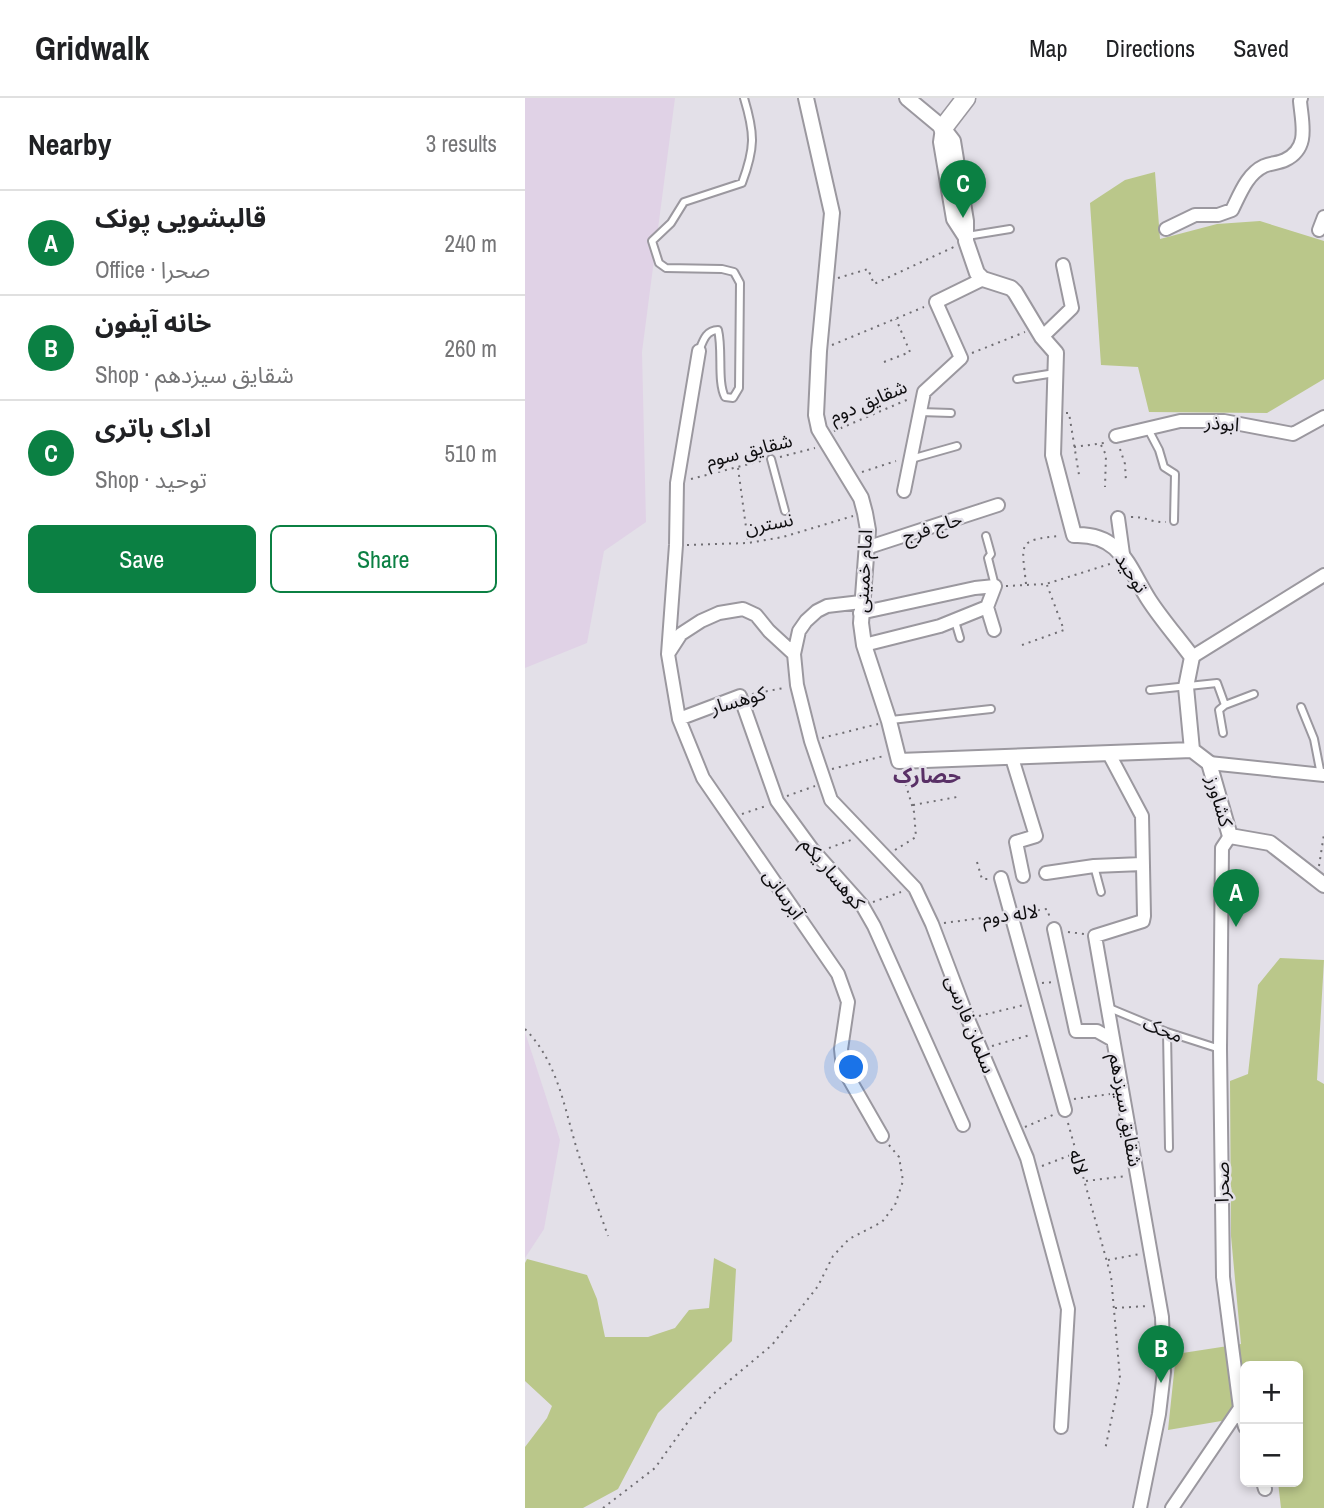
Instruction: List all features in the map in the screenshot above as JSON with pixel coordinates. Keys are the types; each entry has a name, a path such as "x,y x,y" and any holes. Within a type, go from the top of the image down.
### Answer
{"main road":[{"path":"943,128 953,98"},
{"path":"943,128 966,98"}],"street":[{"name":"امام خمینی","path":"806,98 832,214 818,351 816,406 819,429 861,498 865,513 867,530 861,608 864,645 898,757"},
{"path":"907,98 943,128 953,141 966,221 966,239 977,273 983,279 1015,292 1039,332 1056,353 1053,455 1074,535"},
{"path":"1165,229 1195,215 1218,215 1232,210 1246,182 1262,167 1283,161 1297,152 1303,139 1301,98"},
{"path":"1319,230 1324,217"},
{"path":"1039,332 1072,308 1063,265"},
{"path":"904,491 924,392 961,358 936,302 983,279"},
{"name":"آبرسانی","path":"699,351 677,483 676,545 668,654 679,719 702,778 838,974 848,1002 841,1049 843,1068 882,1136"},
{"name":"ابوذر","path":"1116,436 1180,421 1224,421 1293,434 1324,417"},
{"name":"حاج فرج","path":"866,548 998,505"},
{"path":"1118,518 1125,556"},
{"name":"توحید","path":"1074,535 1089,534 1100,537 1125,556 1150,601 1192,657"},
{"path":"898,757 1012,758 1192,750 1185,687 1192,657 1324,575"},
{"path":"794,654 799,631 817,611 827,606 861,608 937,592 995,586 987,607 994,630"},
{"path":"864,645 955,621 987,607"},
{"path":"668,654 681,634 701,621 719,613 743,609 756,615 794,654"},
{"name":"سلمان فارسی","path":"794,654 797,685 811,741 831,800 915,888 932,924 1030,1170 1068,1309 1061,1427"},
{"name":"کوهسار","path":"679,719 740,696"},
{"name":"کوهسار یکم","path":"740,696 777,801 815,853 862,905 874,926 963,1125"},
{"name":"کشاورز","path":"1192,750 1209,763 1230,836 1270,843 1320,881"},
{"path":"1095,936 1143,921 1144,916 1142,816 1109,754"},
{"path":"1012,758 1036,836 1016,842 1023,876"},
{"path":"1209,763 1323,775"},
{"name":"صحرا","path":"1230,836 1222,848 1220,1049 1223,1277 1240,1408"},
{"path":"1046,873 1094,866 1142,864"},
{"path":"1001,878 1063,1105"},
{"name":"لاله دوم","path":"1054,929 1076,1031 1097,1031 1113,1040"},
{"name":"شقایق سیزدهم","path":"1095,936 1160,1305 1164,1372 1159,1414 1140,1508"},
{"path":"1172,1508 1240,1408"}],"lane":[{"path":"699,351 706,335 712,330 718,330 722,347 721,389 725,397 733,398 739,388 740,284 734,272 722,269 666,268 659,262 652,241 671,223 684,202 742,183 750,163 753,128 744,98"},
{"path":"966,239 1010,229"},
{"path":"1017,379 1055,373"},
{"path":"920,412 951,413"},
{"path":"1147,427 1164,467 1175,474 1174,522"},
{"path":"910,458 957,446"},
{"path":"771,459 785,511"},
{"path":"986,536 995,586"},
{"path":"955,621 960,638"},
{"path":"1150,690 1217,683 1225,705"},
{"path":"1223,733 1219,710 1254,694"},
{"path":"1301,707 1314,739 1323,775"},
{"path":"889,721 991,709"},
{"path":"1094,866 1101,892"},
{"name":"محک","path":"1108,1007 1167,1032 1220,1049"},
{"path":"1167,1032 1169,1148"}],"path":[{"path":"826,282 868,269 874,284 966,239"},
{"path":"818,351 936,302"},
{"path":"884,362 910,352 895,318"},
{"path":"961,358 1039,332"},
{"name":"شقایق دوم","path":"825,440 924,392"},
{"path":"1054,413 1069,413 1079,475"},
{"path":"1116,436 1125,464 1126,482"},
{"name":"شقایق سوم","path":"677,483 771,459 825,440"},
{"path":"1074,447 1101,444 1106,456 1105,487"},
{"path":"847,477 910,458"},
{"path":"737,467 748,543"},
{"name":"نسترن","path":"676,545 748,543 783,537 865,513"},
{"path":"1118,518 1143,516 1152,523 1174,522"},
{"path":"1026,585 1024,545 1032,538 1074,535"},
{"path":"995,586 1046,584 1125,556"},
{"path":"1022,645 1063,630 1046,584"},
{"name":"کوهسار","path":"740,696 797,685"},
{"path":"811,741 889,721"},
{"path":"731,818 777,801 823,777 898,757 912,805 916,837 885,855"},
{"path":"912,805 957,797"},
{"path":"1320,881 1324,834"},
{"path":"815,853 865,835"},
{"path":"977,862 982,879"},
{"path":"862,905 915,888"},
{"name":"لاله دوم","path":"932,924 1047,909 1054,929"},
{"path":"1054,929 1095,936"},
{"path":"1031,985 1065,980"},
{"path":"968,1019 1035,1002"},
{"path":"525,1029 535,1039 566,1102 579,1157 608,1236"},
{"path":"981,1050 1043,1031"},
{"path":"1015,1131 1063,1105 1123,1093"},
{"name":"لاله","path":"1063,1105 1111,1276 1120,1378 1105,1450"},
{"path":"603,1508 655,1468 690,1419 712,1395 772,1345 818,1286 841,1247 849,1239 882,1223 895,1205 903,1181 898,1157 882,1136"},
{"path":"1030,1170 1077,1153"},
{"path":"1085,1182 1137,1175"},
{"path":"1107,1260 1151,1252"},
{"path":"1114,1308 1160,1305"}],"shaded area":[{"path":"525,98 675,98 642,352 646,522 604,551 587,643 525,668"},
{"path":"525,1032 560,1140 544,1229 525,1258"}],"green space":[{"path":"1155,172 1160,239 1217,224 1260,221 1324,241 1324,379 1267,413 1149,412 1138,367 1101,365 1090,203 1125,180"},
{"path":"1280,958 1324,960 1317,1080 1324,1084 1324,1508 1281,1508 1279,1487 1303,1487 1303,1361 1240,1361 1240,1418 1168,1430 1176,1354 1241,1344 1231,1236 1230,1081 1248,1074 1258,985"},
{"path":"714,1258 736,1269 732,1341 658,1413 618,1489 583,1508 525,1508 525,1447 547,1418 552,1406 525,1381 527,1259 587,1275 597,1299 605,1337 648,1337 675,1328 689,1310 709,1308"}],"place":[{"name":"اداک باتری","path":"963,218"},
{"name":"قالبشویی پونک","path":"1236,927"},
{"name":"خانه آیفون","path":"1161,1383"}],"district":[{"name":"حصارک","path":"927,776"}]}
